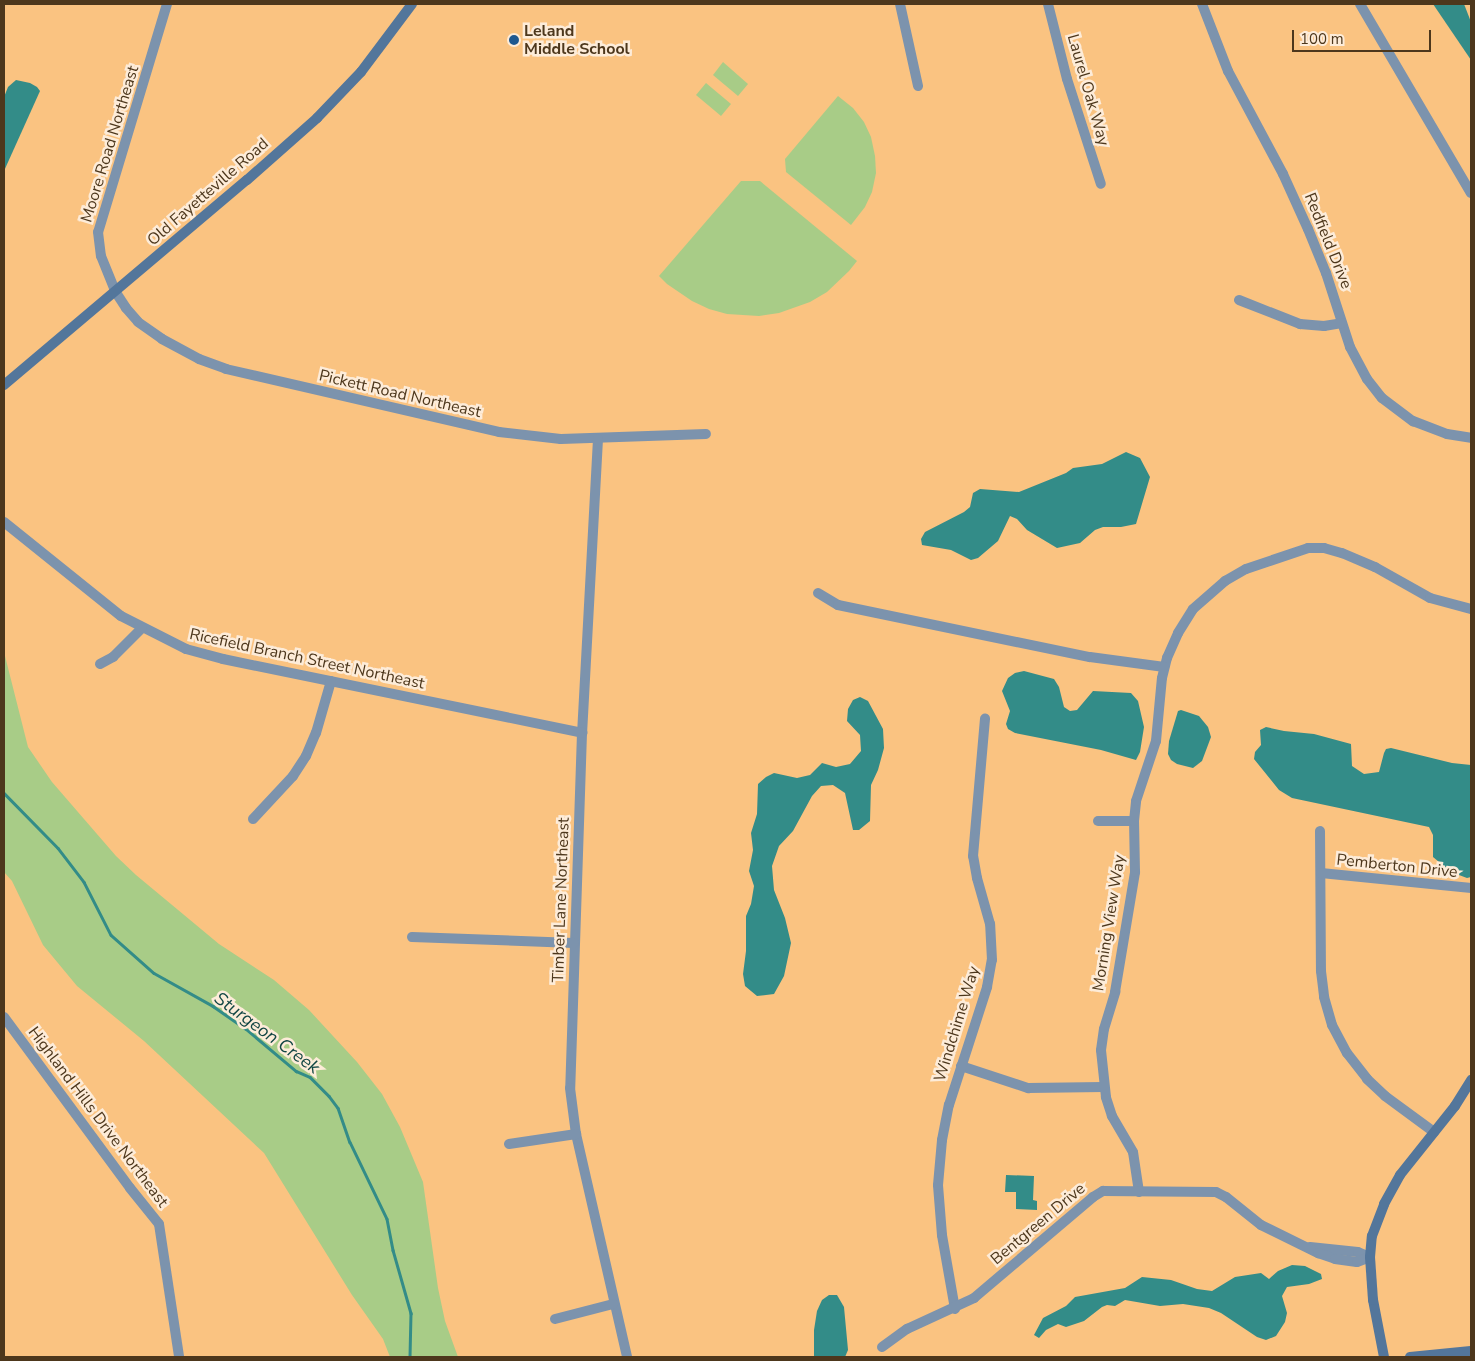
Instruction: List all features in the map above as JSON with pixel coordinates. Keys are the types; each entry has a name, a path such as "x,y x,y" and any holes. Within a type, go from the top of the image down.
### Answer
{"street":[{"name":"Moore Road Northeast","path":"115,292 101,256 98,232 167,4"},
{"name":"Old Fayetteville Road","path":"4,385 317,118 361,72 412,4"},
{"path":"900,4 918,86"},
{"name":"Laurel Oak Way","path":"1048,4 1069,87 1101,184"},
{"name":"Redfield Drive","path":"1202,4 1228,72 1283,174 1308,229 1361,369 1375,390 1386,402 1413,421 1452,436 1471,438"},
{"path":"1360,4 1471,193"},
{"name":"Pickett Road Northeast","path":"115,292 138,322 199,359 226,369 499,432 536,437 598,439 706,434"},
{"path":"1239,300 1300,324 1324,326 1342,323"},
{"name":"Timber Lane Northeast","path":"598,439 582,732 570,1088 576,1134 613,1304 627,1357"},
{"name":"Ricefield Branch Street Northeast","path":"4,522 92,594 142,628 186,649 208,656 582,732"},
{"name":"Morning View Way","path":"1139,1192 1133,1152 1112,1116 1103,1087 1100,1062 1102,1040 1115,992 1135,872 1134,821 1138,791 1153,752 1158,731 1164,667 1186,619 1214,589 1246,569 1308,548 1324,548 1342,553 1375,567 1430,598 1471,609"},
{"path":"818,593 831,602 847,607 1090,657 1164,667"},
{"path":"100,664 113,657 142,628"},
{"path":"253,819 293,776 306,756 316,733 331,681"},
{"name":"Windchime Way","path":"955,1308 940,1228 938,1185 945,1125 961,1066 987,987 992,960 990,924 973,856 985,719"},
{"path":"1098,820 1134,821"},
{"path":"1320,831 1322,984 1327,1010 1336,1035 1353,1063 1373,1085 1434,1132"},
{"name":"Pemberton Drive","path":"1320,873 1471,888"},
{"path":"412,937 574,943"},
{"name":"Highland Hills Drive Northeast","path":"4,1017 159,1224 179,1357"},
{"path":"961,1066 1028,1088 1103,1087"},
{"path":"1384,1357 1374,1312 1370,1258 1372,1236 1390,1192 1405,1168 1470,1084"},
{"path":"509,1144 576,1134"},
{"name":"Bentgreen Drive","path":"882,1348 907,1329 955,1308 984,1290 1098,1193 1108,1190 1139,1192 1210,1191 1222,1194 1261,1225 1287,1240 1307,1247 1358,1252 1370,1258"},
{"path":"555,1319 613,1304"},
{"path":"1410,1357 1471,1350"}],"green space":[{"path":"723,62 748,84 738,96 713,75"},
{"path":"706,83 731,104 721,116 696,95"},
{"path":"838,96 853,108 864,122 871,137 875,156 876,173 872,192 865,207 851,225 786,172 785,159"},
{"path":"741,181 760,181 857,261 827,292 810,302 779,313 759,316 727,314 709,309 692,301 667,284 659,276"},
{"path":"4,652 28,747 52,782 116,856 136,875 219,944 274,980 309,1010 357,1062 382,1094 400,1127 423,1182 438,1288 445,1321 458,1357 390,1357 383,1339 352,1295 264,1153 144,1041 77,986 43,945 12,881 4,872"}],"water":[{"path":"1433,4 1464,4 1471,22 1471,60"},
{"path":"16,80 30,83 40,91 4,171 4,97 8,87"},
{"path":"1126,452 1140,458 1150,477 1136,524 1121,527 1103,527 1095,530 1080,543 1057,548 1027,530 1017,519 1010,516 998,541 978,558 971,560 951,550 922,545 921,539 925,532 964,512 970,507 973,493 980,489 1019,492 1066,473 1073,468 1102,464"},
{"path":"1024,671 1054,679 1059,687 1064,707 1070,711 1077,710 1093,691 1131,693 1138,701 1144,727 1140,752 1136,760 1101,750 1015,733 1008,729 1006,724 1010,711 1002,691 1008,678 1015,673"},
{"path":"860,697 868,701 883,729 884,748 878,770 871,785 870,821 859,830 853,830 845,793 833,785 821,786 812,796 793,831 779,846 772,866 774,890 785,918 791,943 784,976 774,994 757,996 745,986 743,974 746,951 746,916 751,904 754,886 749,871 753,850 751,833 757,814 758,784 774,773 797,778 810,775 822,763 836,767 850,764 861,751 860,735 847,721 848,709 853,700"},
{"path":"1181,710 1199,716 1208,727 1211,737 1202,761 1193,768 1177,764 1171,760 1168,754 1169,741 1178,711"},
{"path":"1266,727 1314,734 1351,744 1352,766 1364,774 1379,772 1386,749 1391,748 1452,763 1471,765 1471,877 1467,878 1451,872 1433,857 1433,835 1429,827 1292,798 1279,790 1254,759 1255,752 1261,745 1260,730"},
{"path":"1006,1175 1034,1176 1033,1200 1037,1201 1037,1210 1016,1209 1016,1192 1005,1192"},
{"path":"1292,1265 1305,1266 1321,1274 1322,1279 1309,1284 1287,1287 1282,1296 1287,1313 1285,1322 1276,1336 1266,1340 1257,1337 1221,1313 1209,1308 1183,1304 1160,1306 1125,1300 1115,1306 1107,1305 1102,1307 1084,1321 1066,1327 1058,1324 1046,1330 1039,1338 1034,1335 1043,1318 1066,1306 1075,1297 1125,1288 1142,1277 1171,1280 1197,1289 1212,1291 1235,1277 1261,1273 1269,1279 1278,1271"},
{"path":"829,1295 837,1295 844,1307 848,1350 845,1357 814,1357 814,1330 817,1311 822,1300"}],"waterway":[{"name":"Sturgeon Creek","path":"4,793 58,848 84,882 111,935 154,973 213,1006 245,1028 296,1071 310,1077 338,1108 350,1142 387,1219 393,1250 411,1313 410,1357"}],"place":[{"name":"Leland Middle School","path":"514,40"}]}
